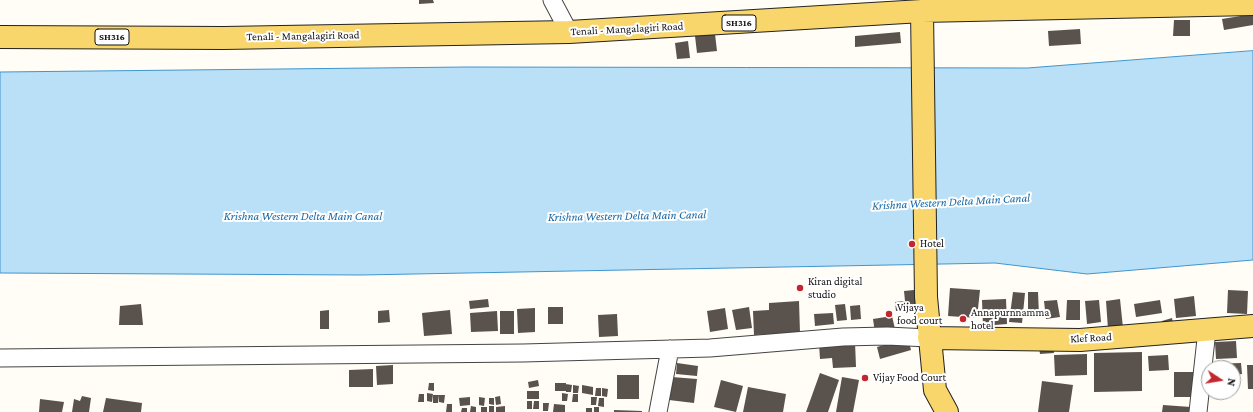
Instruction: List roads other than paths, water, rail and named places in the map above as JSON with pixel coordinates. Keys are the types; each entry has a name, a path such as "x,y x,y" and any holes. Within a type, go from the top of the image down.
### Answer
{"main road":[{"name":"Tenali - Mangalagiri Road","path":"0,37 224,38 569,32 922,11 1253,4"},
{"path":"922,11 921,42 926,297 929,338 936,390 947,412"},
{"name":"Klef Road","path":"929,338 1080,340 1253,326"}],"street":[{"path":"552,0 569,32"},
{"path":"1198,412 1207,330"},
{"path":"0,358 369,355 670,349 710,348 843,337 887,336 929,338"},
{"path":"658,412 670,349"}],"water":[{"name":"Krishna Western Delta Main Canal","path":"1253,51 1253,260 1087,274 995,263 361,275 0,273 0,72 466,67 1027,68"}],"place":[{"name":"Hotel","path":"912,244"},
{"name":"Kiran digital studio","path":"800,288"},
{"name":"Vijaya food court","path":"889,314"},
{"name":"Annapurnnamma hotel","path":"963,319"},
{"name":"Vijay Food Court","path":"865,378"}]}
